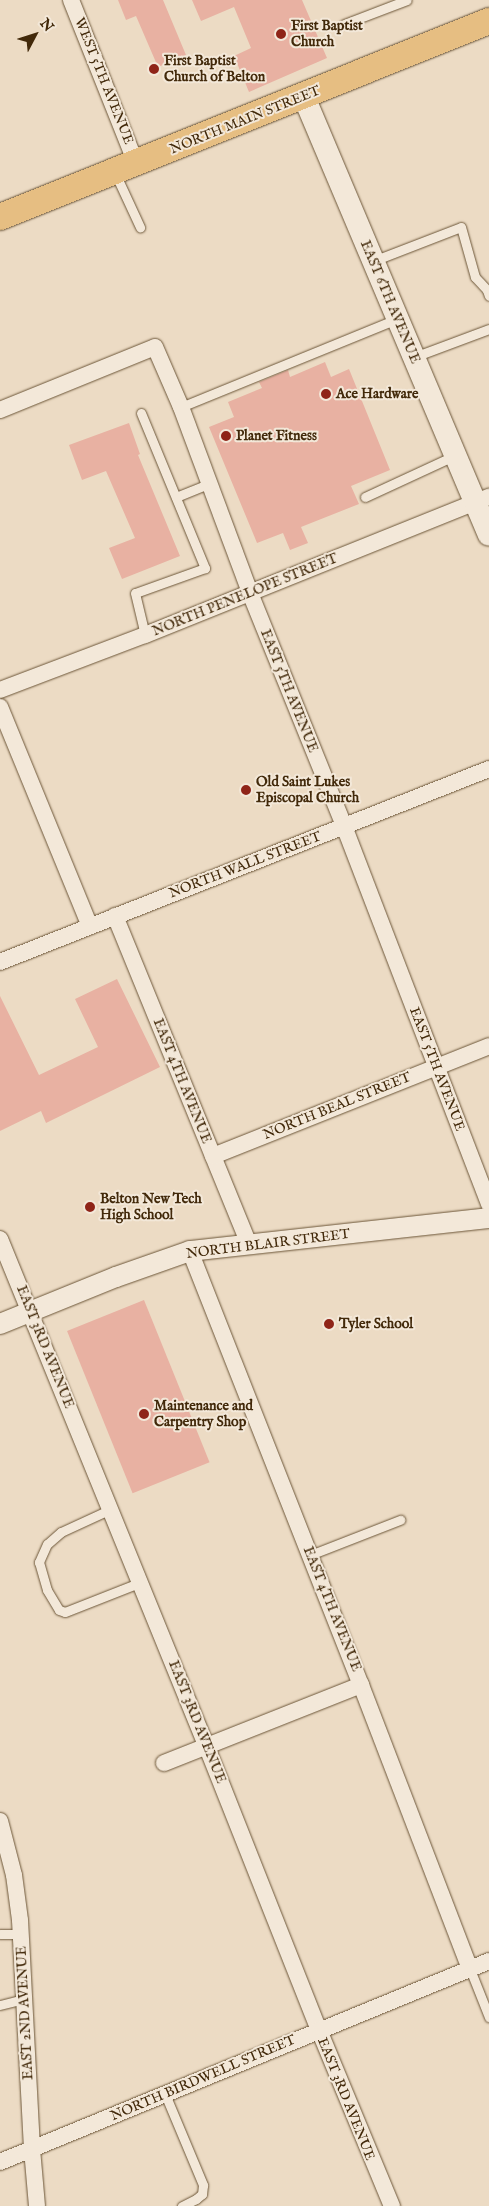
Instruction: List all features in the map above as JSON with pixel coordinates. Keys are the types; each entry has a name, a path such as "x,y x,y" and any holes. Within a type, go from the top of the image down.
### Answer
{"main road":[{"name":"NORTH MAIN STREET","path":"0,217 489,22"},
{"name":"EAST 6TH AVENUE","path":"304,97 413,358 456,455 482,499 489,534"}],"street":[{"name":"WEST 5TH AVENUE","path":"71,0 125,167"},
{"name":"EAST 5TH AVENUE","path":"0,410 155,347 181,407 250,593 344,826 489,1204"},
{"name":"NORTH PENELOPE STREET","path":"0,690 250,593 482,499"},
{"path":"0,706 90,926"},
{"name":"NORTH WALL STREET","path":"0,962 489,769"},
{"name":"EAST 4TH AVENUE","path":"115,916 250,1245"},
{"name":"NORTH BEAL STREET","path":"213,1156 489,1046"},
{"name":"NORTH BLAIR STREET","path":"0,1324 116,1277 190,1251 489,1218"},
{"name":"EAST 3RD AVENUE","path":"0,1239 32,1312 319,2030 392,2206"},
{"name":"EAST 4TH AVENUE","path":"190,1251 361,1685 470,1969"},
{"path":"164,1763 361,1685"},
{"name":"EAST 2ND AVENUE","path":"0,1821 14,1875 21,1934 32,2149 37,2206"},
{"name":"NORTH BIRDWELL STREET","path":"0,2162 489,1961"}],"lane":[{"path":"344,24 407,0"},
{"path":"125,167 140,228"},
{"path":"373,261 460,227 474,277 487,290 489,296"},
{"path":"181,407 397,319"},
{"path":"413,358 489,329"},
{"path":"141,413 205,568 135,593 144,635"},
{"path":"365,497 456,455"},
{"path":"176,497 210,483"},
{"path":"111,1509 61,1532 47,1544 39,1562 47,1590 59,1610 65,1612 141,1582"},
{"path":"310,1555 400,1520"},
{"path":"0,1934 21,1934"},
{"path":"470,1969 489,2017"},
{"path":"0,2005 24,1999"},
{"path":"165,2094 204,2185 202,2194 196,2200 182,2206"}],"building":[{"path":"118,0 163,0 186,55 158,67 136,16 126,20"},
{"name":"First Baptist Church","path":"192,0 302,0 327,58 249,92 234,56 251,48 234,7 201,21"},
{"path":"325,362 331,377 349,369 390,470 351,486 359,504 301,527 308,543 290,550 283,533 257,543 209,427 234,417 228,402 262,388 259,382 288,370 290,377"},
{"path":"129,423 140,454 138,455 180,556 122,579 109,548 135,538 106,471 82,480 69,445"},
{"path":"117,979 160,1067 46,1123 41,1111 0,1131 0,996 39,1075 98,1047 75,999"},
{"path":"144,1300 210,1462 133,1493 67,1331"}],"place":[{"name":"First Baptist Church","path":"281,34"},
{"name":"First Baptist Church of Belton","path":"154,69"},
{"name":"Ace Hardware","path":"326,394"},
{"name":"Planet Fitness","path":"226,436"},
{"name":"Old Saint Lukes Episcopal Church","path":"246,790"},
{"name":"Belton New Tech High School","path":"90,1207"},
{"name":"Tyler School","path":"329,1324"},
{"name":"Maintenance and Carpentry Shop","path":"144,1414"}]}
